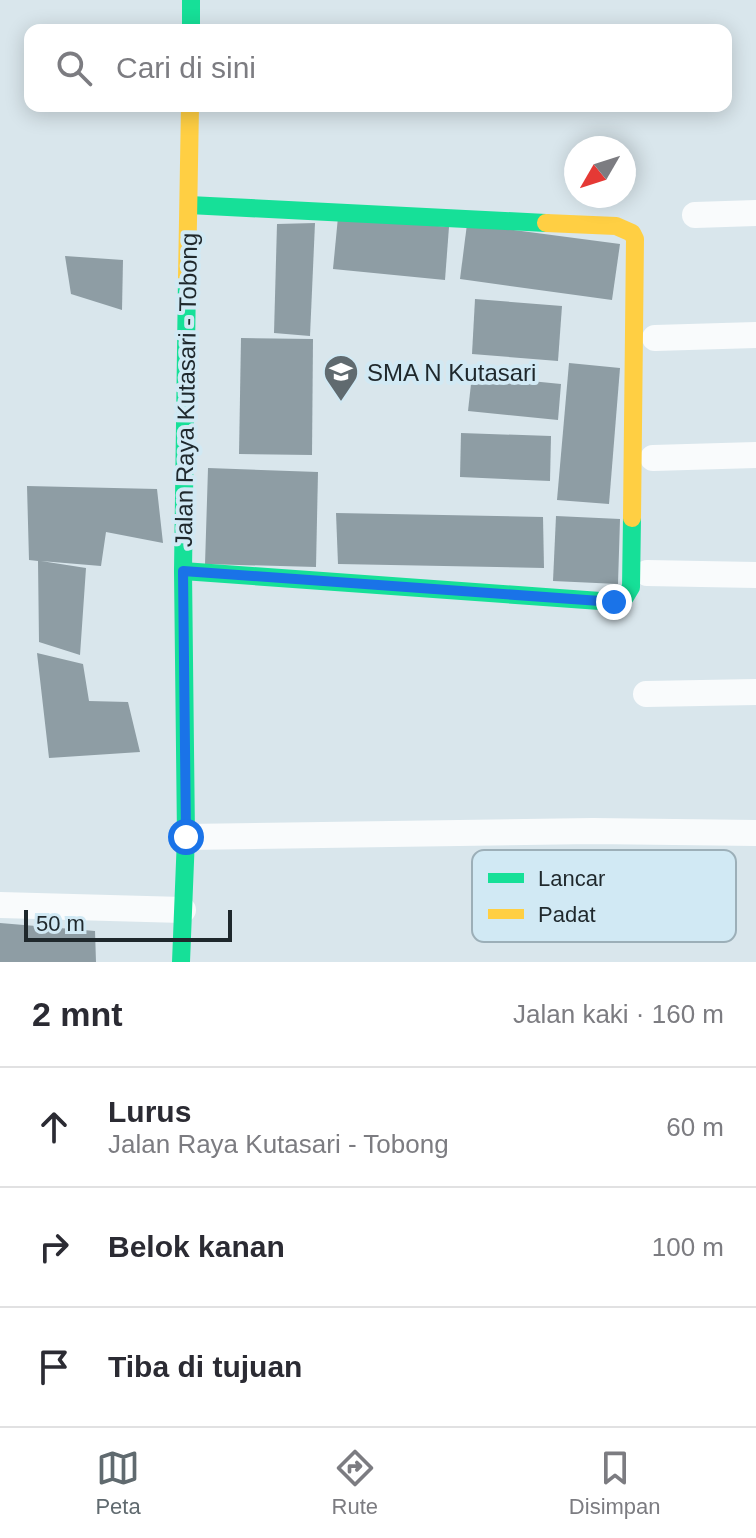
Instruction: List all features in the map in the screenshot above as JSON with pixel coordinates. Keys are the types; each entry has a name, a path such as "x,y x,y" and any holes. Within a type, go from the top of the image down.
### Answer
{"street":[{"path":"191,0 191,24"},
{"name":"Jalan Raya Kutasari - Tobong","path":"181,962 186,837 183,571 190,112"},
{"path":"183,571 614,602 628,596 631,587 635,239 632,233 616,226 189,205"},
{"path":"695,215 756,213"},
{"path":"655,338 756,335"},
{"path":"653,458 756,455"},
{"path":"647,573 756,575"},
{"path":"646,694 756,692"},
{"path":"186,837 593,831 756,833"},
{"path":"0,905 183,910"}],"building":[{"path":"338,217 449,227 445,280 333,269"},
{"path":"315,223 310,336 274,333 277,224"},
{"path":"467,224 620,244 612,300 460,279"},
{"path":"65,256 123,260 122,310 71,294"},
{"path":"475,299 562,306 558,361 472,354"},
{"path":"241,338 313,339 312,455 239,454"},
{"path":"569,363 620,368 609,504 557,500"},
{"path":"472,375 561,384 558,420 468,411"},
{"path":"461,433 551,436 550,481 460,477"},
{"path":"208,468 318,472 316,567 205,564"},
{"path":"27,486 157,489 163,543 106,532 101,566 41,561 86,568 80,655 39,642 38,561 29,560"},
{"path":"336,513 543,517 544,568 338,564"},
{"path":"556,516 620,519 618,584 553,581"},
{"path":"37,653 83,664 89,701 128,702 140,752 49,758"},
{"path":"0,923 95,931 96,962 0,962"}],"traffic: fast":[{"path":"191,0 191,24"},
{"path":"189,205 546,223"},
{"path":"181,962 186,837 183,571 187,278"},
{"path":"183,571 614,602 625,597 631,587 632,518"}],"traffic: slow":[{"path":"187,278 190,112"},
{"path":"546,223 616,226 632,233 635,239 632,518"}],"place":[{"name":"SMA N Kutasari","path":"341,403"}],"route":[{"path":"186,837 183,571 614,602"}]}
